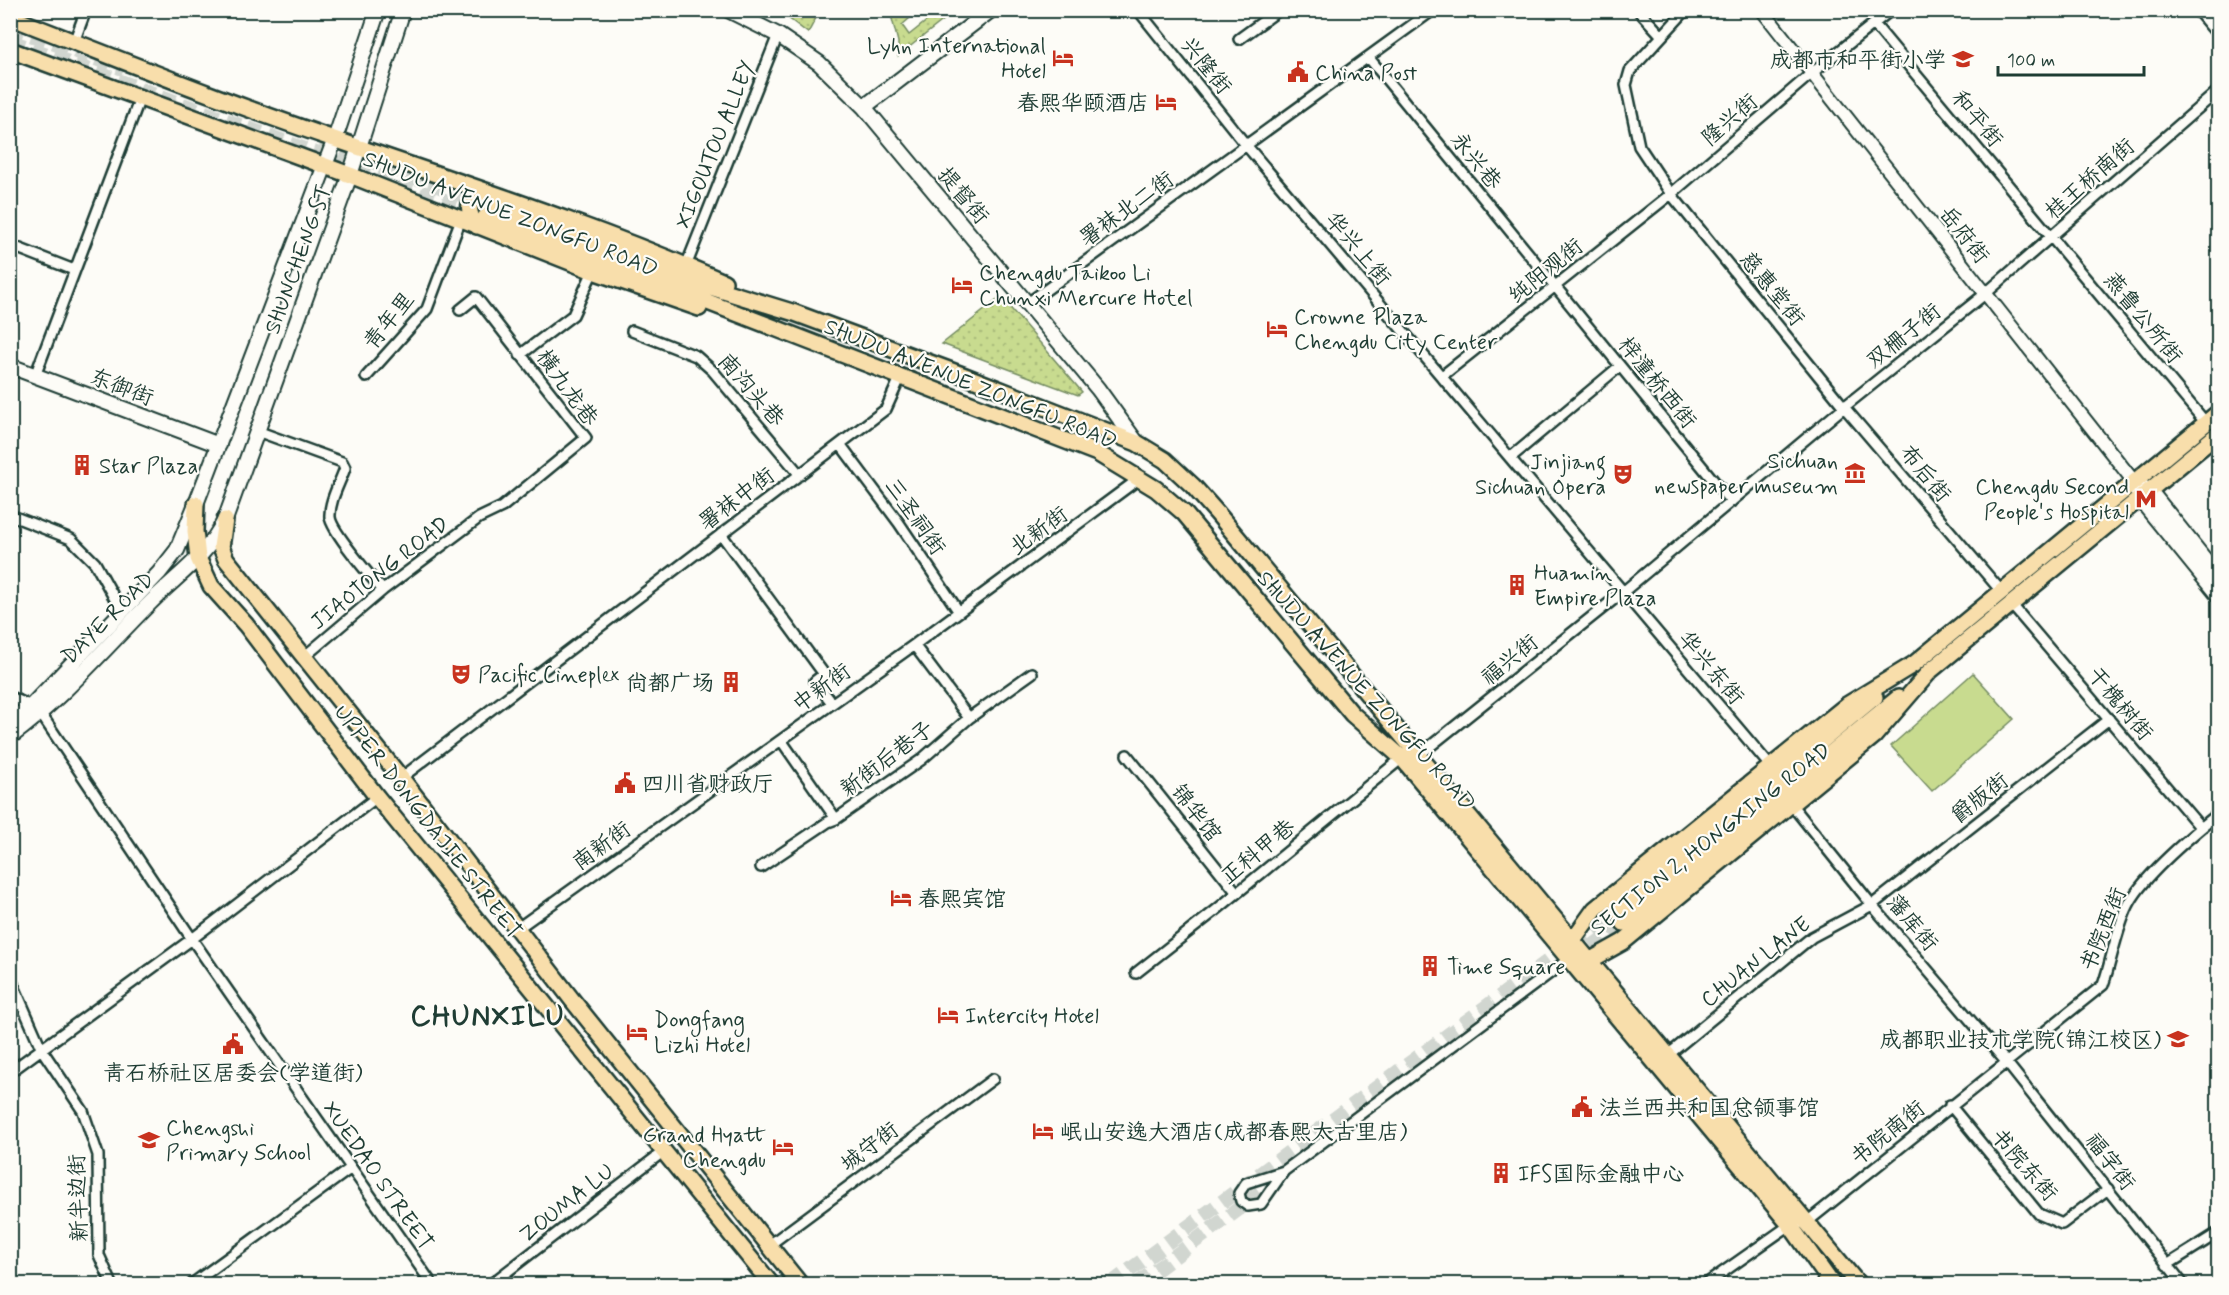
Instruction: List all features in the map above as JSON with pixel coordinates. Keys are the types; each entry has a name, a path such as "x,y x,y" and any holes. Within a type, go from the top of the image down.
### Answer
{"main road":[{"name":"SHUNCHENG ST","path":"196,504 334,139 378,10"},
{"name":"SHUNCHENG ST","path":"225,519 350,175 403,10"},
{"name":"提督街","path":"728,10 778,35 819,63 864,107 1098,388 1137,443"},
{"path":"864,107 991,10"},
{"name":"SHUDU AVENUE ZONGFU ROAD","path":"10,17 359,148 486,210 785,333 1097,453 1140,478 1184,513 1352,714 1402,759 1790,1225 1832,1284"},
{"name":"SHUDU AVENUE ZONGFU ROAD","path":"10,50 350,175 461,219 486,210 686,266 795,313 1137,443 1165,460 1193,486 1858,1284"},
{"name":"SHUDU AVENUE ZONGFU ROAD","path":"486,210 593,271 679,302 785,333"},
{"name":"SHUDU AVENUE ZONGFU ROAD","path":"486,210 688,280 795,313"},
{"name":"东御街","path":"10,366 219,445"},
{"name":"SECTION 2, HONGXING ROAD","path":"2218,412 1914,664 1847,705 1595,909 1572,941 1569,959 1589,961 1623,942 1874,736 1930,671 2218,434"},
{"path":"2135,483 2218,576"},
{"path":"2145,495 2218,595"},
{"name":"DAYE ROAD","path":"10,720 36,710 162,569 177,549 196,504"},
{"name":"UPPER DONGDAJIE STREET","path":"196,504 195,531 198,558 211,586 246,626 377,797 771,1284"},
{"name":"DAYE ROAD","path":"10,737 198,558 215,539 225,519"},
{"name":"UPPER DONGDAJIE STREET","path":"225,519 221,547 226,560 401,778 573,1001 800,1284"},
{"path":"246,626 248,613 256,607 266,610"},
{"path":"1914,664 1620,917 1930,671"}],"street":[{"path":"74,42 86,10"},
{"name":"兴隆街","path":"1138,10 1246,145"},
{"path":"1239,39 1279,10"},
{"name":"署袜北二街","path":"1028,303 1433,10"},
{"path":"1638,10 1662,36"},
{"name":"慈惠堂街","path":"1686,10 1630,71 1626,85 1639,146 1671,194 1845,407"},
{"name":"岳府街","path":"1762,10 2135,483"},
{"name":"隆兴街","path":"1671,194 1891,10"},
{"path":"2197,10 2218,35"},
{"name":"和平街","path":"1874,24 2052,236"},
{"name":"XIGOUTOU ALLEY","path":"686,266 778,35"},
{"name":"永兴巷","path":"1369,58 1555,286"},
{"name":"桂王桥南街","path":"1986,294 2218,91"},
{"path":"35,375 140,98"},
{"name":"华兴上街","path":"1246,145 1510,458"},
{"name":"纯阳观街","path":"1442,376 1671,194"},
{"name":"青年里","path":"366,377 427,309 461,219"},
{"name":"燕鲁公所街","path":"2052,236 2206,423"},
{"path":"10,245 74,270"},
{"path":"520,355 573,315 593,271"},
{"name":"梓潼桥西街","path":"1555,286 1731,502"},
{"name":"双栅子街","path":"1731,502 1986,294"},
{"name":"横九龙巷","path":"460,310 476,297 586,438 502,507 479,518"},
{"name":"南沟头巷","path":"632,331 696,356 707,365 800,475"},
{"path":"1510,458 1620,366"},
{"name":"署袜中街","path":"401,778 886,409 900,378"},
{"name":"布后街","path":"1845,407 2001,591"},
{"path":"256,431 342,462 345,468 330,506 330,520 366,572 382,590"},
{"name":"三圣祠街","path":"840,444 899,523 959,612"},
{"name":"华兴东街","path":"1510,458 1771,767"},
{"name":"北新街","path":"959,612 1140,478"},
{"name":"福兴街","path":"1418,756 1623,592 1731,502"},
{"path":"10,515 71,539 95,563 122,612"},
{"name":"JIAOTONG ROAD","path":"304,657 382,590 479,518"},
{"path":"722,534 824,674 815,681 832,703"},
{"name":"干槐树街","path":"2011,604 2201,828"},
{"name":"中新街","path":"706,793 959,612"},
{"path":"914,645 969,718"},
{"name":"新街后巷子","path":"761,867 828,822 837,819 921,760 969,718 1032,673"},
{"path":"10,697 36,710"},
{"name":"XUEDAO STREET","path":"36,710 432,1284"},
{"name":"爵版街","path":"1872,905 2109,719"},
{"path":"781,740 837,819"},
{"name":"锦华馆","path":"1127,755 1237,893"},
{"name":"正科甲巷","path":"1136,973 1402,759"},
{"name":"南新街","path":"518,928 706,793"},
{"path":"10,1072 192,939 377,797"},
{"name":"藩库街","path":"1791,804 1872,905 2007,1063"},
{"name":"书院西街","path":"2007,1063 2103,985 2119,929 2138,888 2218,814"},
{"name":"CHUAN LANE","path":"1668,1056 1812,937 1872,905"},
{"path":"1284,1171 1246,1183 1240,1189 1241,1201 1252,1207 1261,1204 1284,1171 1569,959"},
{"name":"新半边街","path":"10,977 42,1050 83,1111 98,1155 99,1255 112,1284"},
{"name":"书院南街","path":"1790,1225 1807,1222 1950,1106 2007,1063"},
{"name":"福字街","path":"2007,1063 2183,1284"},
{"name":"城守街","path":"768,1246 993,1078"},
{"name":"书院东街","path":"1950,1106 2039,1214 2062,1224 2108,1189"},
{"name":"ZOUMA LU","path":"491,1284 664,1151"},
{"path":"192,1284 351,1168"},
{"path":"1706,1284 1790,1225"},
{"path":"2167,1265 2218,1233"}],"green space":[{"path":"779,11 808,11 817,16 808,33"},
{"path":"890,11 912,11 911,17 902,25 909,35 928,20 944,15 948,11 955,11 898,56 898,42"},
{"path":"1001,297 1082,392 1078,395 942,344"},
{"path":"1973,673 2014,719 1932,791 1891,746"}],"tunnel":[{"path":"10,27 124,69"},
{"path":"10,41 481,214"},
{"path":"321,142 484,203"},
{"path":"1111,1284 1616,911"},
{"path":"1573,961 1624,923"},
{"path":"1137,1284 1282,1177"}],"place":[{"name":"Lyhn International Hotel","path":"1063,58"},
{"name":"成都市和平街小学","path":"1963,59"},
{"name":"China Post","path":"1298,72"},
{"name":"春熙华颐酒店","path":"1166,102"},
{"name":"Chengdu Taikoo Li Chunxi Mercure Hotel","path":"962,285"},
{"name":"Crowne Plaza Chengdu City Center","path":"1277,329"},
{"name":"Star Plaza","path":"82,465"},
{"name":"Sichuan newspaper museum","path":"1855,473"},
{"name":"Jinjiang Sichuan Opera","path":"1623,474"},
{"name":"Chengdu Second People's Hospital","path":"2146,499"},
{"name":"Huamin Empire Plaza","path":"1517,585"},
{"name":"Pacific Cineplex","path":"461,674"},
{"name":"尚都广场","path":"731,682"},
{"name":"四川省财政厅","path":"625,783"},
{"name":"春熙宾馆","path":"901,898"},
{"name":"Time Square","path":"1430,966"},
{"name":"Intercity Hotel","path":"948,1015"},
{"name":"Dongfang Lizhi Hotel","path":"637,1032"},
{"name":"成都职业技术学院(锦江校区)","path":"2178,1039"},
{"name":"青石桥社区居委会(学道街)","path":"233,1044"},
{"name":"法兰西共和国总领事馆","path":"1582,1107"},
{"name":"岷山安逸大酒店(成都春熙太古里店)","path":"1043,1131"},
{"name":"Chengshi Primary School","path":"149,1140"},
{"name":"Grand Hyatt Chengdu","path":"783,1147"},
{"name":"IFS国际金融中心","path":"1501,1173"}],"district":[{"name":"CHUNXILU","path":"488,1015"}]}
